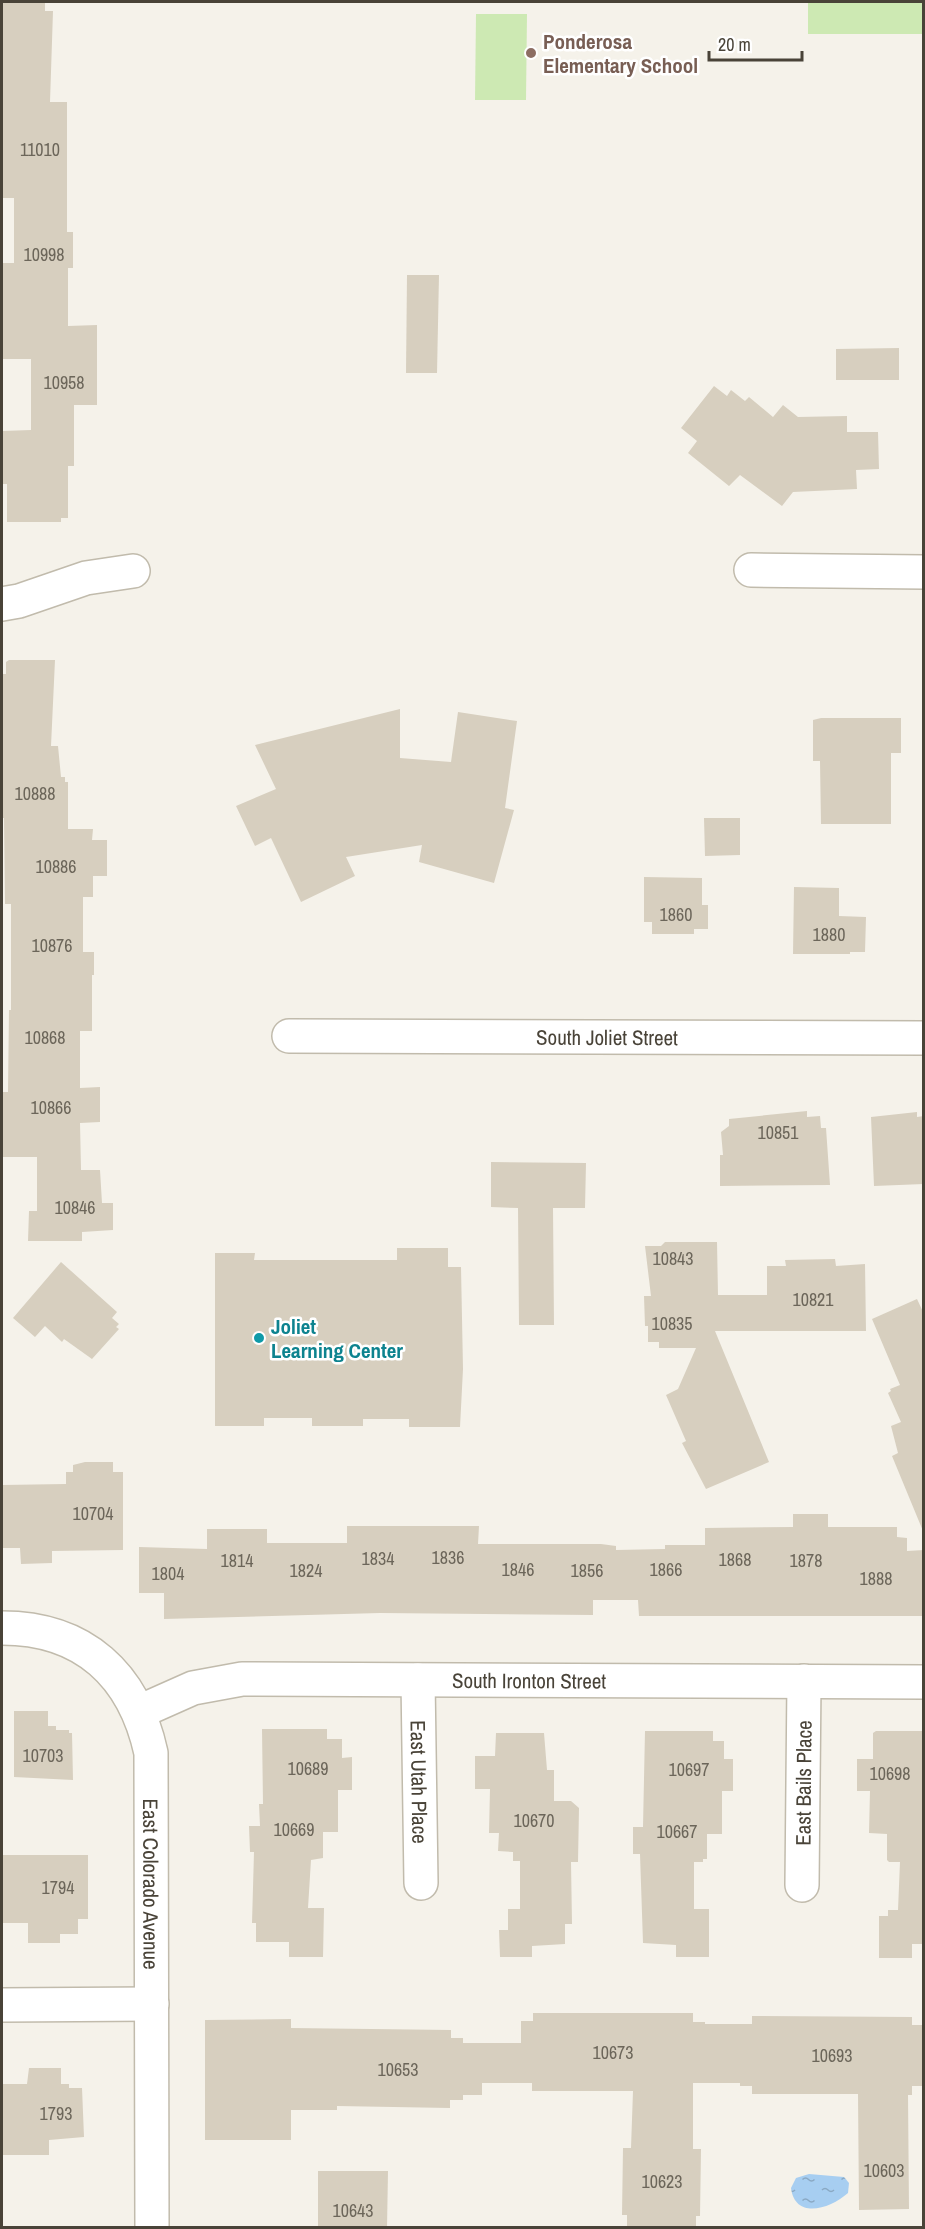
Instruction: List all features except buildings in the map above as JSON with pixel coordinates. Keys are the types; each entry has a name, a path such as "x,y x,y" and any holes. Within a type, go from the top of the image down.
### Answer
{"street":[{"path":"751,570 924,572"},
{"path":"2,604 19,601 86,578 133,571"},
{"name":"South Joliet Street","path":"289,1036 924,1038"},
{"name":"East Colorado Avenue","path":"2,1628 32,1629 67,1640 91,1654 124,1685 139,1712 151,1753 152,2228"},
{"name":"East Utah Place","path":"418,1680 421,1883"},
{"name":"South Ironton Street","path":"139,1712 193,1688 226,1681 924,1682"},
{"name":"East Bails Place","path":"802,1885 804,1681"},
{"path":"2,2005 152,2004"}],"green space":[{"path":"808,2 923,2 923,34 808,34"},
{"path":"476,14 527,14 526,100 475,100"}],"water":[{"path":"809,2174 844,2177 849,2183 848,2193 841,2199 823,2207 806,2208 799,2205 791,2188 796,2178"}],"place":[{"name":"Ponderosa Elementary School","path":"531,53"},
{"name":"Joliet Learning Center","path":"259,1338"}]}
